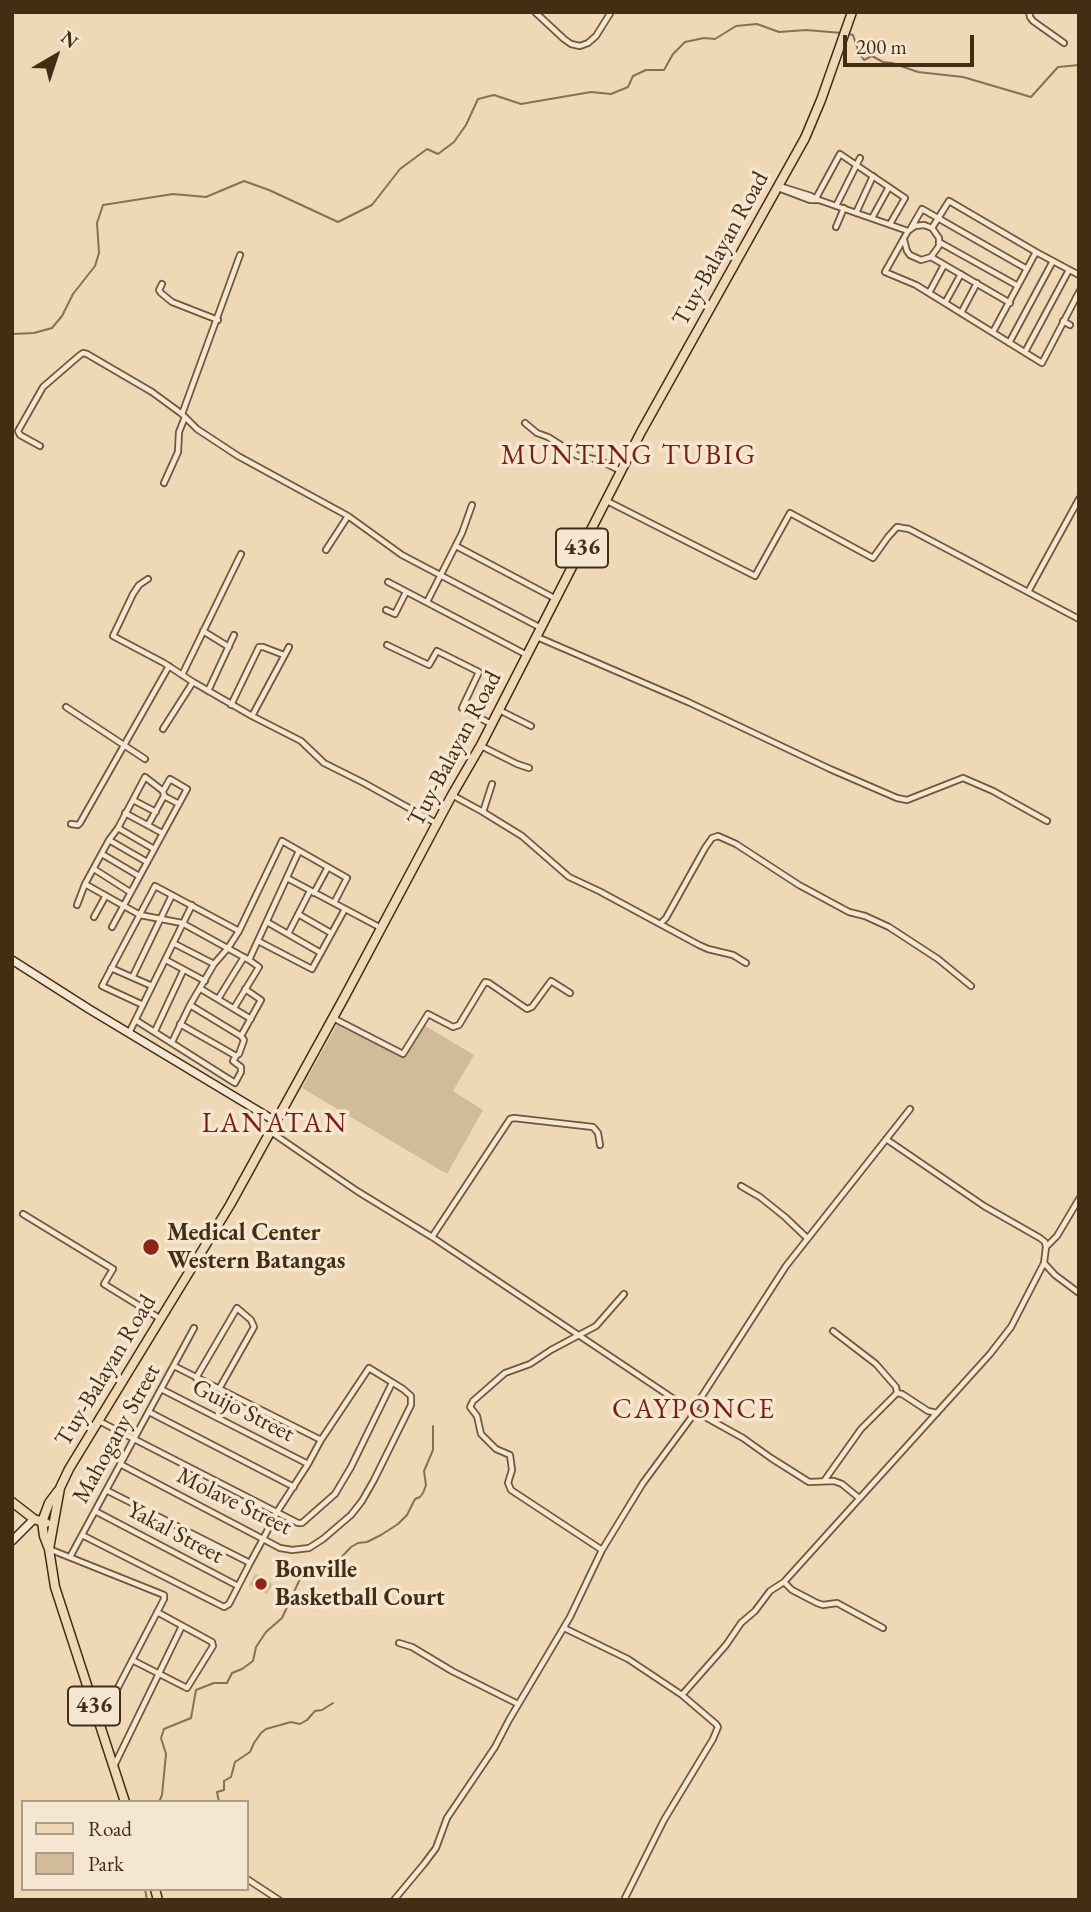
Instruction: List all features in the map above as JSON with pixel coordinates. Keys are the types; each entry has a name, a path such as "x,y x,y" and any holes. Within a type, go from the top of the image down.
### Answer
{"main road":[{"name":"Tuy-Balayan Road","path":"38,1521 230,1205 452,794 481,746 641,432 815,116 850,15"},
{"name":"Tuy-Balayan Road","path":"52,1524 60,1488"},
{"path":"12,1502 38,1521 52,1524"},
{"name":"436","path":"38,1521 49,1549 55,1587 124,1800"},
{"name":"436","path":"49,1549 52,1524"}],"street":[{"path":"535,12 564,39 580,46 596,36 611,12"},
{"path":"1029,12 1033,21 1064,43"},
{"path":"817,200 840,154 905,198 890,225"},
{"path":"836,206 860,158"},
{"path":"856,213 873,176"},
{"path":"778,187 890,225 910,230 924,225 932,228 939,242 931,257 921,260 910,256 904,240"},
{"path":"872,218 889,187"},
{"path":"932,228 949,201 1079,275"},
{"path":"836,227 844,208"},
{"path":"1027,269 922,209 885,272 916,285 1042,363 1079,292"},
{"path":"939,242 1018,286"},
{"path":"993,332 1036,252"},
{"path":"164,483 180,446 179,432 184,416 240,255"},
{"path":"931,257 1010,303"},
{"path":"1009,343 1053,261"},
{"path":"929,293 944,265"},
{"path":"1025,352 1069,270"},
{"path":"945,303 961,274"},
{"path":"162,284 159,290 172,302 218,320"},
{"path":"961,313 977,284"},
{"path":"1063,321 1070,326"},
{"path":"40,446 20,435 18,431 43,387 83,353 152,392 197,429 238,456 348,516 402,555 541,628"},
{"path":"525,423 537,433 578,456 599,460 622,471"},
{"path":"1028,592 1079,499"},
{"path":"606,501 755,576 790,513 873,558 897,527 909,529 1079,619"},
{"path":"427,602 456,546 472,505"},
{"path":"326,550 348,516"},
{"path":"456,546 556,599"},
{"path":"182,675 241,554"},
{"path":"148,579 139,585 113,635 231,705 301,741 324,763 436,824"},
{"path":"388,582 527,655"},
{"path":"386,610 395,614 406,592"},
{"path":"203,631 229,647"},
{"path":"208,691 234,635"},
{"path":"537,638 688,702 897,798 907,800 963,778 1047,821"},
{"path":"387,645 429,665 437,651 479,672 462,708 492,724"},
{"path":"231,705 259,647 284,655"},
{"path":"252,716 289,647"},
{"path":"71,824 80,823 169,666"},
{"path":"163,729 192,682"},
{"path":"66,707 145,759"},
{"path":"499,710 531,726"},
{"path":"481,746 529,768"},
{"path":"77,905 85,884 145,777 163,794 179,804"},
{"path":"112,928 187,789 170,779 148,825"},
{"path":"483,811 492,784"},
{"path":"452,794 522,836 569,877 708,949 733,955 746,963"},
{"path":"133,800 156,813"},
{"path":"125,813 162,833"},
{"path":"118,828 154,849"},
{"path":"661,923 705,848 712,838 718,836 736,844 799,885 849,912 889,927 938,959 971,986"},
{"path":"109,840 146,862"},
{"path":"172,1042 214,964 239,931 282,841 347,878 334,903"},
{"path":"218,999 258,941 299,851"},
{"path":"102,854 139,876"},
{"path":"288,934 328,867"},
{"path":"94,869 130,892"},
{"path":"287,878 381,928"},
{"path":"85,884 140,915 182,923 259,967 234,1008"},
{"path":"143,1005 102,986 155,886 239,931"},
{"path":"133,976 172,895"},
{"path":"94,917 105,897"},
{"path":"130,1032 192,905"},
{"path":"258,941 312,969 345,909"},
{"path":"298,914 331,933"},
{"path":"267,922 321,953"},
{"path":"173,943 214,964"},
{"path":"12,960 275,1121"},
{"path":"166,960 205,981"},
{"path":"111,968 153,986"},
{"path":"155,1031 183,971"},
{"path":"333,1018 403,1054 428,1014 453,1027 459,1025 485,982 527,1009 532,1007 551,981 570,993"},
{"path":"201,989 251,1019"},
{"path":"241,1035 261,1000 246,989"},
{"path":"136,1021 235,1083 241,1067 233,1061 244,1040 241,1035 190,1005"},
{"path":"180,1024 236,1056"},
{"path":"394,1900 431,1856 454,1805 495,1746 564,1628 602,1550 643,1483 691,1418 693,1410 786,1266 910,1109"},
{"path":"432,1237 510,1119 593,1127 598,1133 600,1145"},
{"path":"270,1132 579,1336 809,1482 824,1480 861,1429 897,1393"},
{"path":"682,1695 726,1645 741,1623 755,1611 770,1591 784,1582 1012,1327 1044,1263 1046,1247 1040,1238 985,1206 886,1139"},
{"path":"741,1186 760,1197 807,1238"},
{"path":"1046,1247 1057,1237 1079,1199"},
{"path":"23,1214 113,1269 104,1284 159,1318"},
{"path":"1044,1263 1079,1293"},
{"path":"602,1550 511,1490 508,1483 512,1471 510,1455 496,1449 481,1434 477,1416 470,1407 473,1401 505,1373 530,1364 596,1326 624,1294"},
{"path":"196,1378 237,1308 251,1320 254,1328 219,1389"},
{"name":"Mahogany Street","path":"70,1557 194,1328"},
{"path":"833,1331 876,1364 896,1387 897,1393"},
{"path":"82,1535 224,1607 229,1604 277,1512 321,1440 174,1366"},
{"name":"Molave Street","path":"120,1464 280,1548 309,1548 351,1516 362,1501 411,1405 411,1396 369,1368 321,1440"},
{"path":"99,1421 302,1523 335,1494 392,1383"},
{"name":"Guijo Street","path":"161,1389 308,1464"},
{"path":"897,1393 928,1411 937,1413"},
{"path":"149,1412 294,1488"},
{"path":"824,1480 842,1484 859,1498"},
{"path":"106,1490 250,1563"},
{"name":"Yakal Street","path":"94,1511 238,1586"},
{"path":"12,1541 38,1521"},
{"path":"49,1549 164,1595 99,1723"},
{"path":"784,1582 792,1590 817,1603 837,1603 883,1628"},
{"path":"132,1660 187,1688 213,1646 212,1642 156,1612"},
{"path":"114,1765 182,1626"},
{"path":"564,1628 620,1654 682,1695 716,1724 717,1733 664,1820 624,1900"},
{"path":"399,1643 412,1647 518,1704"},
{"path":"248,1880 279,1900"}],"green space":[{"path":"340,1019 403,1052 419,1022 474,1055 453,1091 483,1110 447,1174 302,1088"},
{"name":"Bonville Basketball Court","path":"255,1574 273,1584 267,1594 249,1585"}],"waterway":[{"name":"MUNTING TUBIG","path":"12,334 34,333 52,328 62,316 73,294 95,266 99,253 97,223 103,205 173,194 206,197 244,181 338,222 372,205 400,169 427,149 438,154 454,142 466,125 478,99 494,95 521,104 591,92 611,94 628,87 633,76 646,70 664,70 673,54 685,42 715,39 736,26 757,24 779,32 806,30 842,33"},
{"name":"MUNTING TUBIG","path":"848,34 853,35 864,60 872,56 918,72 963,77 1031,97 1058,67 1079,65"},
{"path":"160,1800 166,1754 161,1738 164,1729 191,1718 196,1690 214,1683 227,1683 232,1673 253,1661 256,1647 266,1632 282,1618 300,1579 337,1562 351,1547 381,1535 407,1515 426,1485 424,1471 433,1450 433,1426"},
{"path":"219,1800 217,1792 224,1790 224,1781 231,1777 235,1762 250,1752 261,1733 291,1722 300,1724 315,1711 333,1703"},
{"path":"145,1891 147,1900"}],"place":[{"name":"Medical Center Western Batangas","path":"151,1247"},
{"name":"Bonville Basketball Court","path":"261,1584"}],"district":[{"name":"MUNTING TUBIG","path":"629,456"},
{"name":"LANATAN","path":"275,1124"},
{"name":"CAYPONCE","path":"694,1410"}]}
